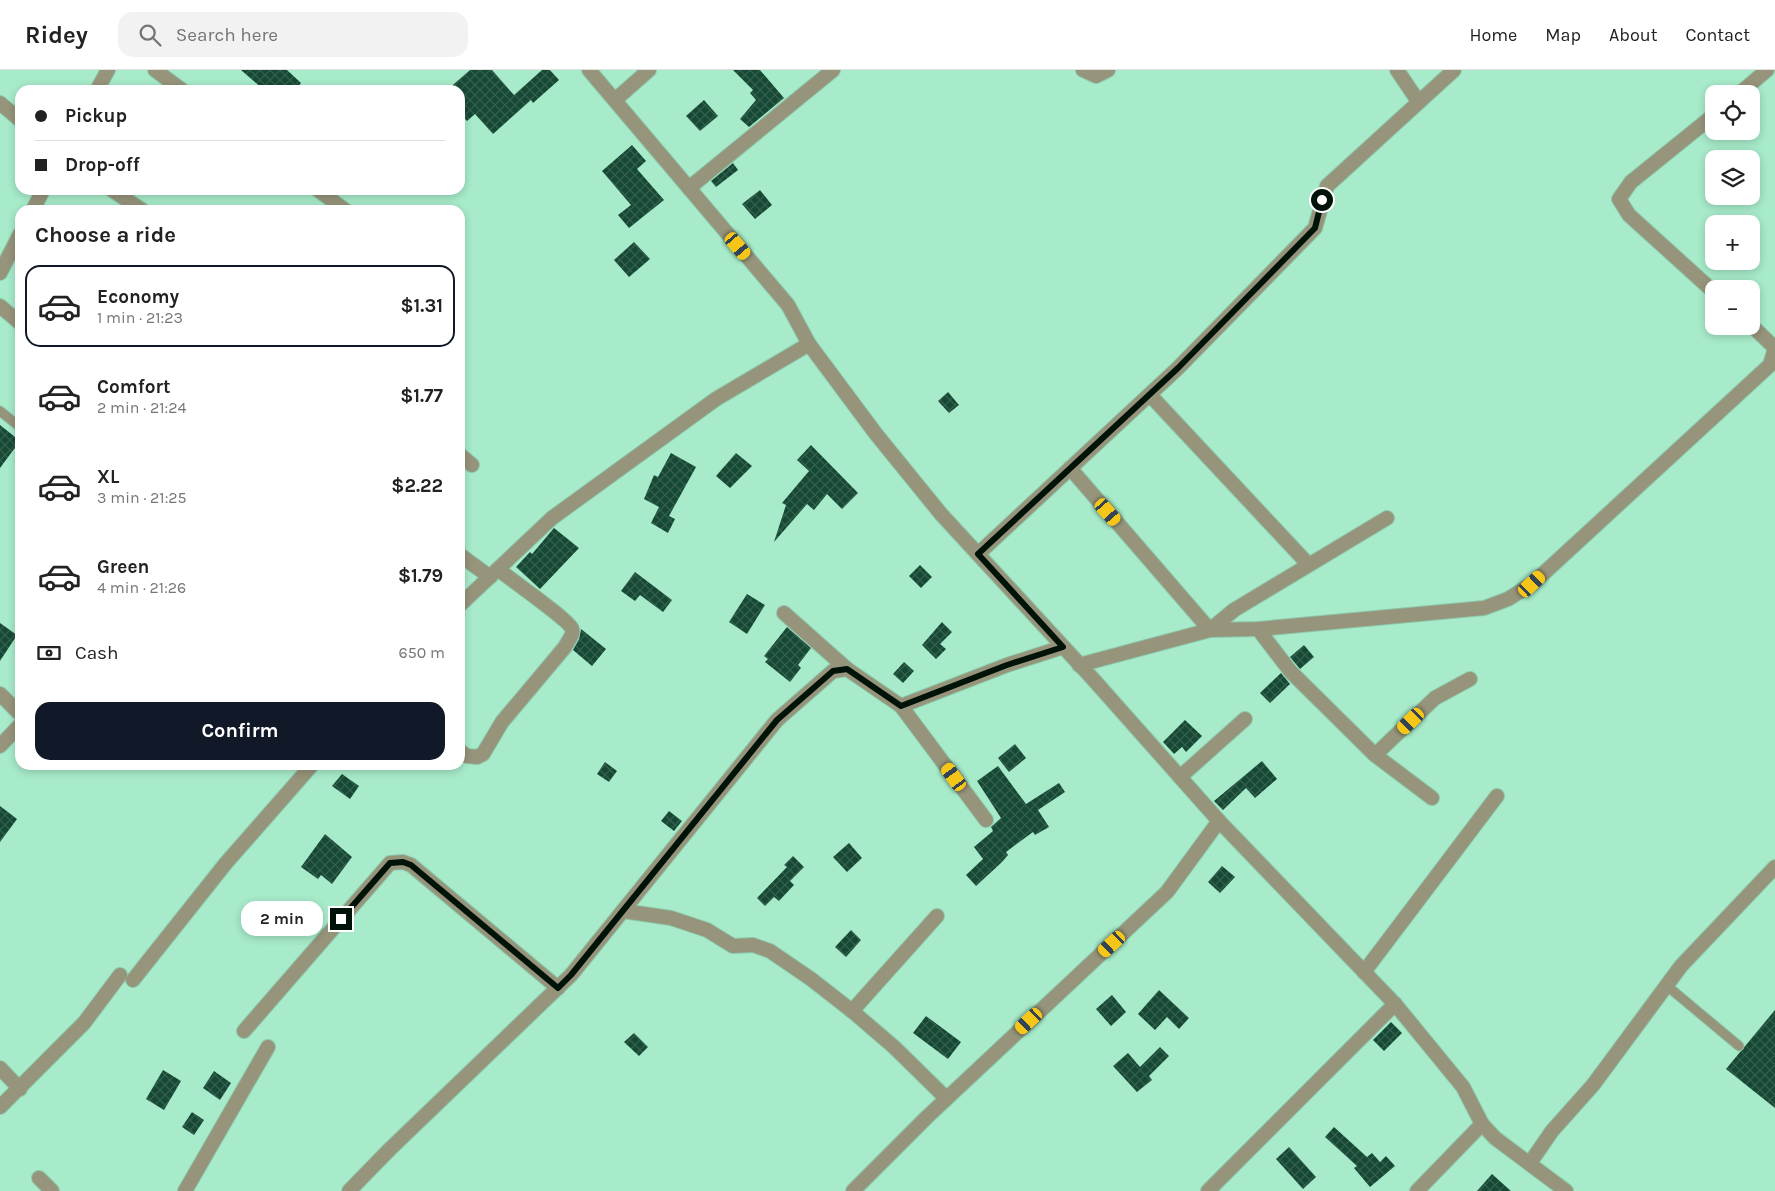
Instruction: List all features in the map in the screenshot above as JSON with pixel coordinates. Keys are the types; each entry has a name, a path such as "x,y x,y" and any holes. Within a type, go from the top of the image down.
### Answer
{"street":[{"path":"100,85 108,70"},
{"path":"155,70 175,85"},
{"path":"589,70 788,305 809,344 876,434 941,514 1219,821 1395,1004 1463,1087 1482,1124 1495,1138 1530,1162 1566,1191"},
{"path":"615,100 649,70"},
{"path":"689,188 833,70"},
{"path":"1083,70 1096,76 1108,70"},
{"path":"1397,70 1418,101"},
{"path":"978,554 1150,395 1315,228 1327,186 1454,70"},
{"path":"1750,85 1767,70"},
{"path":"0,103 15,116"},
{"path":"1705,122 1631,182 1619,199 1629,215 1705,284"},
{"path":"120,195 134,205"},
{"path":"325,195 338,205"},
{"path":"0,273 15,244"},
{"path":"0,306 15,318"},
{"path":"1079,665 1210,630 1258,629 1484,608 1516,594 1532,584 1770,365 1775,348 1760,334"},
{"path":"465,600 552,518 692,416 809,344"},
{"path":"1150,395 1308,564"},
{"path":"465,459 472,465"},
{"path":"1070,468 1210,630"},
{"path":"1210,630 1234,610 1387,518"},
{"path":"465,558 494,573 562,618 572,628 572,633 565,647 502,722 483,754 477,757 465,755"},
{"path":"784,613 847,669 901,706 986,820"},
{"path":"1258,629 1291,672 1375,756 1432,798"},
{"path":"901,706 1007,665 1063,647"},
{"path":"349,1191 571,975 777,720 833,671 847,669"},
{"path":"1375,756 1435,698 1470,679"},
{"path":"0,694 15,709"},
{"path":"1180,777 1244,719"},
{"path":"0,746 15,730"},
{"path":"0,1107 20,1089 126,978 308,770"},
{"path":"1364,972 1497,796"},
{"path":"853,1191 946,1098 1167,892 1219,821"},
{"path":"244,1031 390,863 396,862 411,865 558,988"},
{"path":"1530,1162 1552,1131 1593,1084 1681,966 1775,867"},
{"path":"623,911 652,914 693,924 733,946 762,947 811,979 852,1011 946,1098"},
{"path":"852,1011 937,916"},
{"path":"1208,1191 1395,1004"},
{"path":"186,1191 268,1047"},
{"path":"0,1068 20,1089"},
{"path":"1417,1191 1482,1124"},
{"path":"39,1178 52,1191"}],"lane":[{"path":"0,411 15,423"},
{"path":"1666,985 1739,1046"}],"building":[{"path":"241,70 287,70 301,83 299,85 258,85"},
{"path":"470,70 492,70 514,95 542,70 550,70 559,80 533,103 531,100 493,134 475,114 467,121 465,119 465,85 453,85"},
{"path":"733,70 760,70 784,98 749,127 740,119 756,100 750,93 753,90"},
{"path":"704,100 718,116 700,131 686,116"},
{"path":"632,145 646,161 637,169 664,200 629,228 618,215 631,205 602,171"},
{"path":"733,163 738,170 716,187 711,181"},
{"path":"760,190 772,205 755,219 742,204"},
{"path":"634,242 650,259 629,277 614,260"},
{"path":"948,392 959,405 949,413 938,401"},
{"path":"0,425 15,437 15,448 0,468"},
{"path":"811,445 858,493 842,509 827,494 814,510 807,504 774,542 786,505 782,503 809,471 797,460"},
{"path":"671,453 696,467 669,516 675,519 668,533 651,523 659,507 644,499 654,475 658,477"},
{"path":"736,453 752,466 730,488 716,476"},
{"path":"554,528 579,548 540,589 516,567 530,552 532,554"},
{"path":"920,565 932,577 921,588 909,576"},
{"path":"635,572 672,600 663,612 640,595 635,601 621,591"},
{"path":"747,594 765,605 747,634 729,622"},
{"path":"942,622 952,632 940,644 946,649 936,659 922,645"},
{"path":"0,623 15,634 15,638 0,661"},
{"path":"787,627 811,648 798,665 801,668 790,682 765,662 768,659 764,656"},
{"path":"581,629 606,649 592,666 573,650 579,639"},
{"path":"1304,645 1314,657 1300,669 1290,657"},
{"path":"904,662 914,671 903,683 893,674"},
{"path":"1281,673 1290,684 1270,703 1260,693"},
{"path":"1185,720 1202,736 1186,752 1182,747 1174,754 1163,742"},
{"path":"1015,744 1026,758 1009,772 998,758"},
{"path":"1262,761 1277,779 1255,798 1246,788 1223,810 1214,801"},
{"path":"605,762 617,771 609,782 597,774"},
{"path":"998,766 1026,804 1059,783 1065,792 1038,810 1049,827 1035,835 1033,832 1006,852 1008,855 1002,862 976,886 966,875 983,859 974,847 993,831 991,827 1001,818 977,781"},
{"path":"342,774 359,786 350,799 332,786"},
{"path":"0,806 17,819 0,842"},
{"path":"669,811 682,821 674,831 661,821"},
{"path":"325,834 352,857 332,884 321,875 318,879 301,867"},
{"path":"849,843 862,858 847,872 833,857"},
{"path":"793,856 804,867 790,881 794,885 779,901 774,897 765,906 757,898 787,867 784,865"},
{"path":"1222,866 1235,877 1220,893 1208,882"},
{"path":"851,930 861,940 846,957 835,947"},
{"path":"1159,990 1189,1018 1179,1029 1167,1017 1155,1030 1138,1014"},
{"path":"1112,995 1126,1012 1111,1026 1096,1009"},
{"path":"1775,1010 1775,1108 1726,1069"},
{"path":"926,1016 961,1042 948,1059 913,1033"},
{"path":"1391,1022 1402,1033 1384,1051 1373,1040"},
{"path":"634,1033 648,1047 639,1056 624,1042"},
{"path":"1160,1047 1169,1056 1149,1076 1152,1080 1137,1092 1113,1066 1128,1053 1140,1067"},
{"path":"163,1070 181,1081 164,1110 146,1099"},
{"path":"214,1071 231,1083 220,1100 203,1088"},
{"path":"192,1112 204,1120 194,1135 182,1127"},
{"path":"1334,1127 1367,1157 1372,1153 1380,1162 1386,1156 1395,1166 1370,1187 1354,1168 1357,1166 1325,1137"},
{"path":"1289,1147 1316,1177 1303,1189 1276,1159"},
{"path":"1492,1174 1511,1191 1477,1191"}],"route":[{"path":"341,919 390,863 403,862 411,865 558,988 571,975 777,720 833,671 842,668 847,669 901,706 1007,665 1063,647 978,554 1178,368 1315,228 1322,200"}]}
